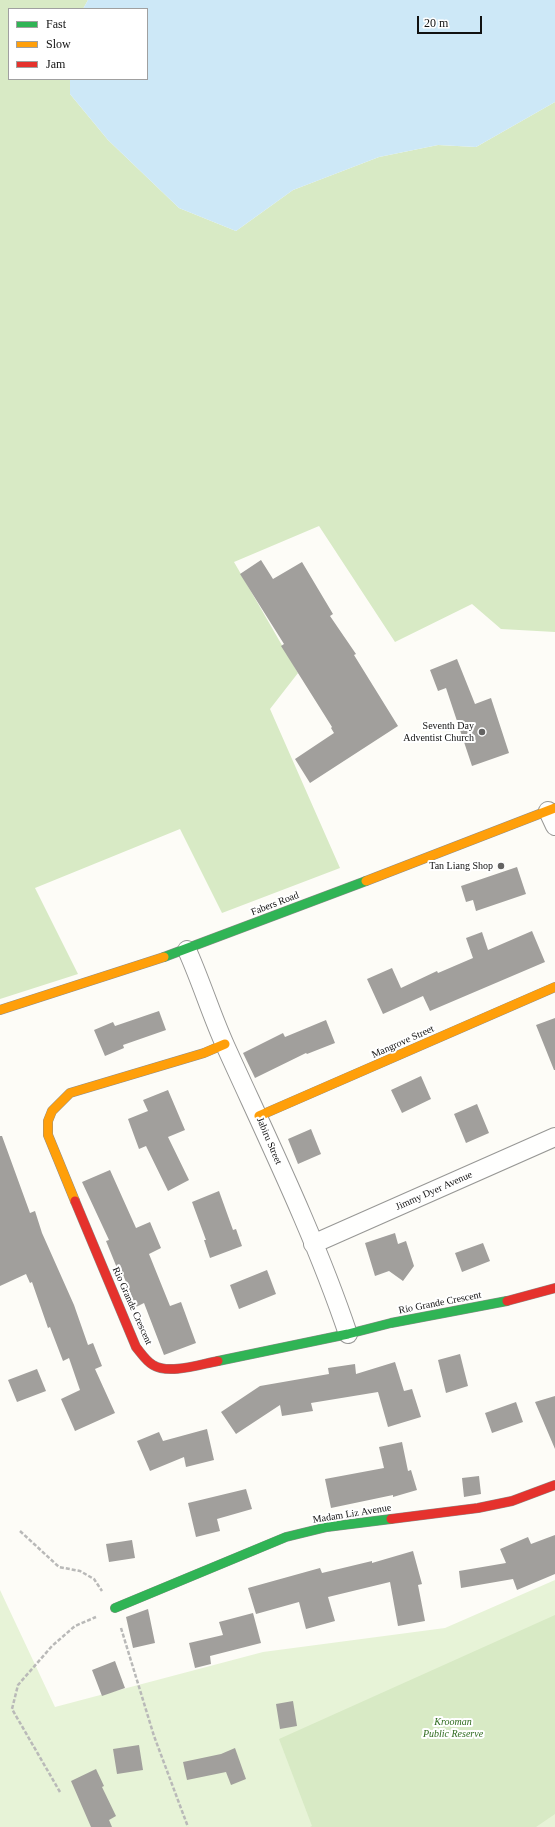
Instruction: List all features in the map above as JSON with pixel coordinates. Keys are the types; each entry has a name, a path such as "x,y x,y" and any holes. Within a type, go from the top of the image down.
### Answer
{"street":[{"name":"Fabers Road","path":"0,1010 187,950 553,815"},
{"name":"Jabiru Street","path":"187,950 225,1044 259,1116 313,1244 348,1334"},
{"name":"Mangrove Street","path":"259,1116 555,987"},
{"name":"Rio Grande Crescent","path":"225,1044 204,1053 70,1093 58,1101 50,1112 47,1124 48,1135 136,1347 152,1366 163,1369 182,1368 348,1334 391,1323 532,1295 555,1288"},
{"name":"Jimmy Dyer Avenue","path":"313,1244 555,1137"},
{"name":"Madam Liz Avenue","path":"115,1608 286,1537 327,1527 478,1508 512,1501 555,1485"}],"path":[{"path":"20,1531 59,1567 80,1571 94,1579 115,1608 154,1736 188,1827"},
{"path":"60,1792 12,1709 18,1685 52,1646 75,1626 115,1608"}],"green space":[{"path":"0,0 88,0 84,8 8,8 8,80 70,80 70,94 108,140 179,208 236,231 293,190 379,157 438,145 476,147 555,102 555,632 501,629 472,604 395,642 319,526 234,562 298,673 270,709 340,868 222,913 180,829 35,888 78,974 0,999"},
{"name":"Krooman Public Reserve","path":"555,1580 555,1827 0,1827 0,1590 55,1707 263,1652 445,1628"},
{"path":"555,1615 555,1814 536,1827 310,1827 312,1826 279,1739"}],"water":[{"path":"88,0 555,0 555,102 476,147 438,145 379,157 293,190 236,231 179,208 108,140 70,94 70,80 148,80 148,8 84,8"}],"building":[{"path":"261,560 273,579 302,562 333,614 330,616 356,654 354,655 398,726 310,783 295,759 334,733 331,728 332,727 281,646 284,644 240,574"},
{"name":"Seventh Day Adventist Church","path":"457,659 475,704 491,698 509,753 472,766 446,688 438,691 430,670"},
{"path":"517,867 526,894 476,911 473,900 466,902 461,886"},
{"path":"532,931 545,962 430,1011 423,996 383,1014 367,979 392,968 401,988 437,971 438,973 473,958 466,938 482,932 488,950"},
{"path":"159,1011 166,1030 123,1045 124,1048 105,1056 94,1030 113,1022 115,1026"},
{"path":"555,1018 555,1070 554,1070 536,1025"},
{"path":"326,1020 335,1043 307,1054 306,1053 255,1078 243,1053 283,1033 285,1037"},
{"path":"421,1076 431,1099 402,1113 391,1090"},
{"path":"168,1090 185,1130 168,1137 189,1180 168,1191 146,1146 139,1149 128,1119 148,1111 143,1100"},
{"path":"477,1104 489,1133 466,1143 454,1114"},
{"path":"311,1129 321,1154 298,1164 288,1139"},
{"path":"0,1136 2,1136 30,1213 35,1211 42,1233 74,1305 88,1345 93,1343 102,1366 95,1369 115,1413 75,1431 61,1399 80,1390 69,1358 63,1361 50,1327 48,1328 32,1282 30,1283 26,1274 0,1286"},
{"path":"110,1170 136,1228 150,1222 161,1248 149,1254 170,1306 181,1302 196,1343 164,1355 144,1303 136,1307 120,1267 117,1268 106,1241 109,1240 82,1182"},
{"path":"219,1191 233,1230 236,1229 242,1246 210,1258 204,1240 206,1240 192,1202"},
{"path":"395,1233 398,1244 406,1241 414,1266 403,1281 389,1271 375,1276 365,1243"},
{"path":"483,1243 490,1261 462,1272 455,1253"},
{"path":"267,1270 276,1294 239,1309 230,1285"},
{"path":"460,1354 468,1386 446,1393 438,1360"},
{"path":"395,1362 404,1391 412,1389 421,1417 388,1427 378,1392 311,1403 313,1411 282,1416 280,1405 236,1434 221,1412 260,1386 329,1374 328,1368 355,1364 356,1374"},
{"path":"37,1369 46,1391 17,1402 8,1380"},
{"path":"555,1396 555,1449 535,1402"},
{"path":"516,1402 523,1422 492,1433 485,1413"},
{"path":"207,1429 214,1460 186,1467 184,1457 150,1471 137,1441 159,1432 163,1441"},
{"path":"402,1442 408,1471 411,1470 417,1490 393,1497 393,1495 331,1508 325,1479 384,1468 379,1447"},
{"path":"479,1476 481,1494 464,1497 462,1478"},
{"path":"246,1489 252,1509 217,1519 220,1531 196,1537 188,1503"},
{"path":"555,1535 555,1574 517,1590 513,1579 461,1588 459,1571 506,1563 500,1549 528,1537 531,1544"},
{"path":"132,1540 135,1558 109,1562 106,1544"},
{"path":"413,1551 422,1584 418,1585 425,1621 398,1626 390,1582 328,1597 335,1621 306,1629 299,1602 256,1614 248,1588 320,1568 322,1573 372,1561 372,1563"},
{"path":"148,1609 155,1643 133,1648 126,1617"},
{"path":"253,1613 261,1643 210,1656 211,1664 195,1668 189,1643 223,1635 219,1622"},
{"path":"115,1661 125,1688 102,1696 92,1670"},
{"path":"293,1701 297,1726 280,1729 276,1704"},
{"path":"139,1745 143,1770 117,1774 113,1749"},
{"path":"235,1748 246,1779 231,1785 226,1772 187,1780 183,1762 221,1754"},
{"path":"96,1769 104,1786 102,1787 116,1816 109,1820 112,1827 91,1827 71,1781"}],"traffic: fast":[{"path":"164,957 366,881"},
{"path":"218,1361 348,1334 391,1323 507,1301"},
{"path":"115,1608 286,1537 327,1527 391,1519"}],"traffic: slow":[{"path":"366,881 555,808"},
{"path":"0,1010 164,957"},
{"path":"259,1116 555,987"},
{"path":"75,1201 48,1135 48,1121 52,1111 70,1093 204,1053 225,1044"}],"traffic: jam":[{"path":"75,1201 136,1347 146,1359 153,1365 168,1369 185,1368 218,1361"},
{"path":"507,1301 555,1288"},
{"path":"391,1519 478,1508 512,1501 555,1485"}],"place":[{"name":"Seventh Day Adventist Church","path":"482,732"},
{"name":"Tan Liang Shop","path":"501,866"}]}
